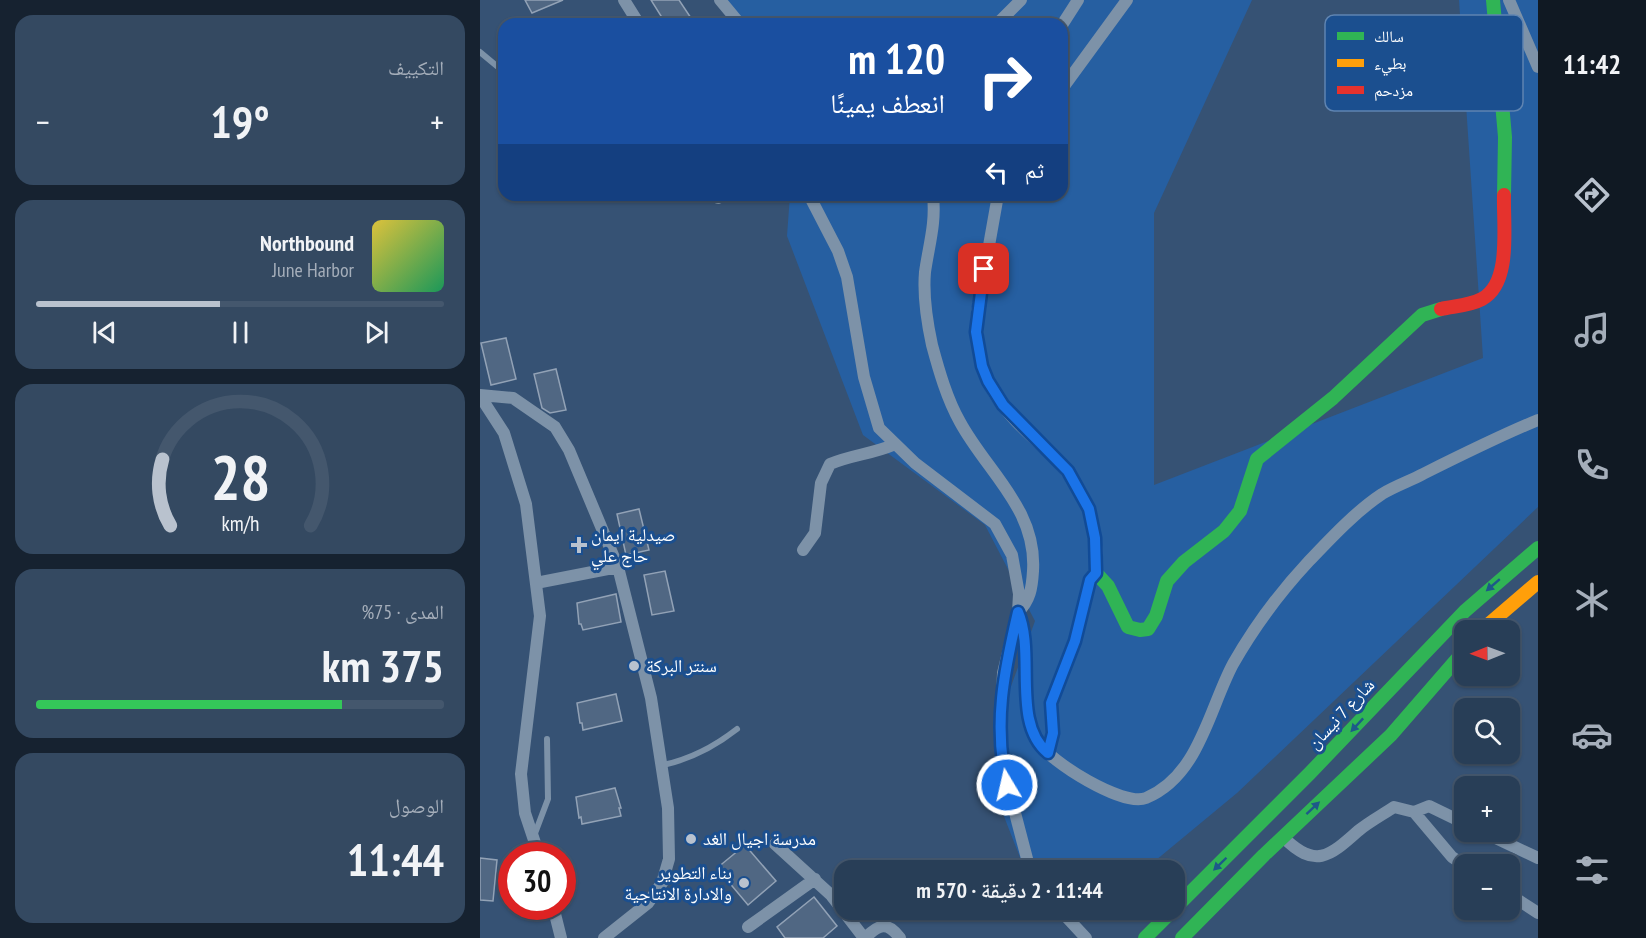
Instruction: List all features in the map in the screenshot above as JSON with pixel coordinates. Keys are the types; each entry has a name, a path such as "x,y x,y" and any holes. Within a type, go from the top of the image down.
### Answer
{"main road":[{"path":"1493,0 1494,15"},
{"path":"1096,573 1109,584 1118,612 1128,627 1143,630 1150,627 1159,613 1166,583 1174,572 1225,530 1240,511 1248,494 1251,472 1257,459 1332,398 1422,315 1439,309 1473,304 1483,300 1496,288 1502,272 1505,137 1503,111"},
{"name":"شارع 7 نيسان","path":"1185,898 1340,742 1418,656 1471,604 1538,549"},
{"path":"1494,620 1538,582"},
{"path":"1182,938 1283,837 1391,735 1454,663"},
{"name":"شارع 7 نيسان","path":"1145,938 1163,920"}],"street":[{"path":"624,0 635,18"},
{"path":"720,0 735,18"},
{"path":"1003,18 1021,0"},
{"path":"1066,18 1078,0"},
{"path":"1068,81 1127,0"},
{"path":"1509,0 1515,15"},
{"path":"1523,32 1538,67"},
{"path":"812,201 842,260 871,408 879,428 893,445 988,517 1002,531 1012,555 1019,594 1018,612 1003,673 1000,731 1004,771 1027,860"},
{"path":"933,201 934,228 925,284 932,344 949,401 960,423 1010,493 1028,529 1033,546 1032,580 1030,596 1018,612"},
{"path":"997,201 977,313 976,332 982,366 1003,405 1068,471 1082,495 1093,522 1096,573 1090,580 1075,641 1051,703 1053,733 1048,753"},
{"path":"480,396 513,398 555,427 569,450 618,567 651,698 668,808 669,859 662,883 648,903 604,938"},
{"path":"480,396 504,433 523,494 536,583 540,616 521,774 525,813 536,842"},
{"path":"1018,612 1024,636 1028,702 1033,734 1041,746 1066,767 1126,798 1145,798 1159,789 1186,764 1218,702 1234,664 1269,612 1308,562 1348,522 1395,487 1538,420"},
{"path":"803,550 815,533 821,483 830,464 848,456 875,453 893,445"},
{"path":"536,583 618,567"},
{"path":"1414,812 1429,806 1454,818"},
{"path":"1283,837 1293,847 1311,856 1326,857 1394,807 1414,812 1454,858"},
{"path":"1504,842 1538,858"},
{"path":"776,844 839,904 865,938 879,925 889,926 900,938"},
{"path":"748,927 814,879"},
{"path":"1520,902 1538,914"},
{"path":"556,920 561,938"},
{"path":"1069,920 1086,938"}],"lane":[{"path":"480,52 498,67"},
{"path":"663,765 684,760 716,746 737,729"},
{"path":"534,836 548,799 547,739"}],"shaded area":[{"path":"722,0 1252,0 1154,213 1154,485 1483,358 1466,111 1523,111 1523,15 1460,15 1459,0 1538,0 1538,507 1237,793 1156,860 1021,860 996,796 1006,700 1035,621 985,525 863,435 787,236 790,201 1068,201 1068,18 737,18"}],"building":[{"path":"525,0 563,0 532,13"},
{"path":"651,0 679,0 691,18 662,18"},
{"path":"506,338 516,379 491,385 481,343"},
{"path":"556,369 566,410 550,413 542,408 534,374"},
{"path":"639,509 649,550 626,555 617,514"},
{"path":"665,571 674,611 652,615 644,575"},
{"path":"616,594 621,622 583,630 579,624 577,603"},
{"path":"616,694 622,721 583,730 577,703"},
{"path":"615,788 621,816 582,824 576,797"},
{"path":"745,845 776,881 748,905 717,868"},
{"path":"480,858 497,860 493,901 480,900"},
{"path":"814,897 837,926 823,938 785,938 777,927"}],"traffic: fast":[{"path":"1493,0 1494,15"},
{"path":"1503,111 1505,137 1504,195"},
{"path":"1096,573 1108,586 1128,627 1148,629 1156,616 1167,581 1184,562 1224,531 1240,511 1257,459 1333,398 1422,315 1441,309"},
{"path":"1185,898 1310,773 1465,611 1538,548"},
{"path":"1182,938 1264,855 1391,735 1454,663"},
{"path":"1145,938 1163,920"}],"traffic: slow":[{"path":"1494,620 1538,582"}],"traffic: jam":[{"path":"1441,309 1477,301 1492,291 1498,280 1504,252 1504,195"}],"place":[{"name":"صيدلية ايمان حاج علي","path":"579,545"},
{"name":"سنتر البركة","path":"634,666"},
{"name":"مدرسة اجيال الغد","path":"691,839"},
{"name":"بناء التطوير والادارة الانتاجية","path":"744,883"}],"route":[{"path":"984,269 976,332 982,366 988,381 1003,405 1068,471 1089,509 1093,522 1097,563 1096,573 1087,588 1075,641 1051,703 1050,717 1053,733 1048,753 1036,741 1033,734 1028,702 1024,636 1018,612 1001,689 1000,731 1007,785"}]}
